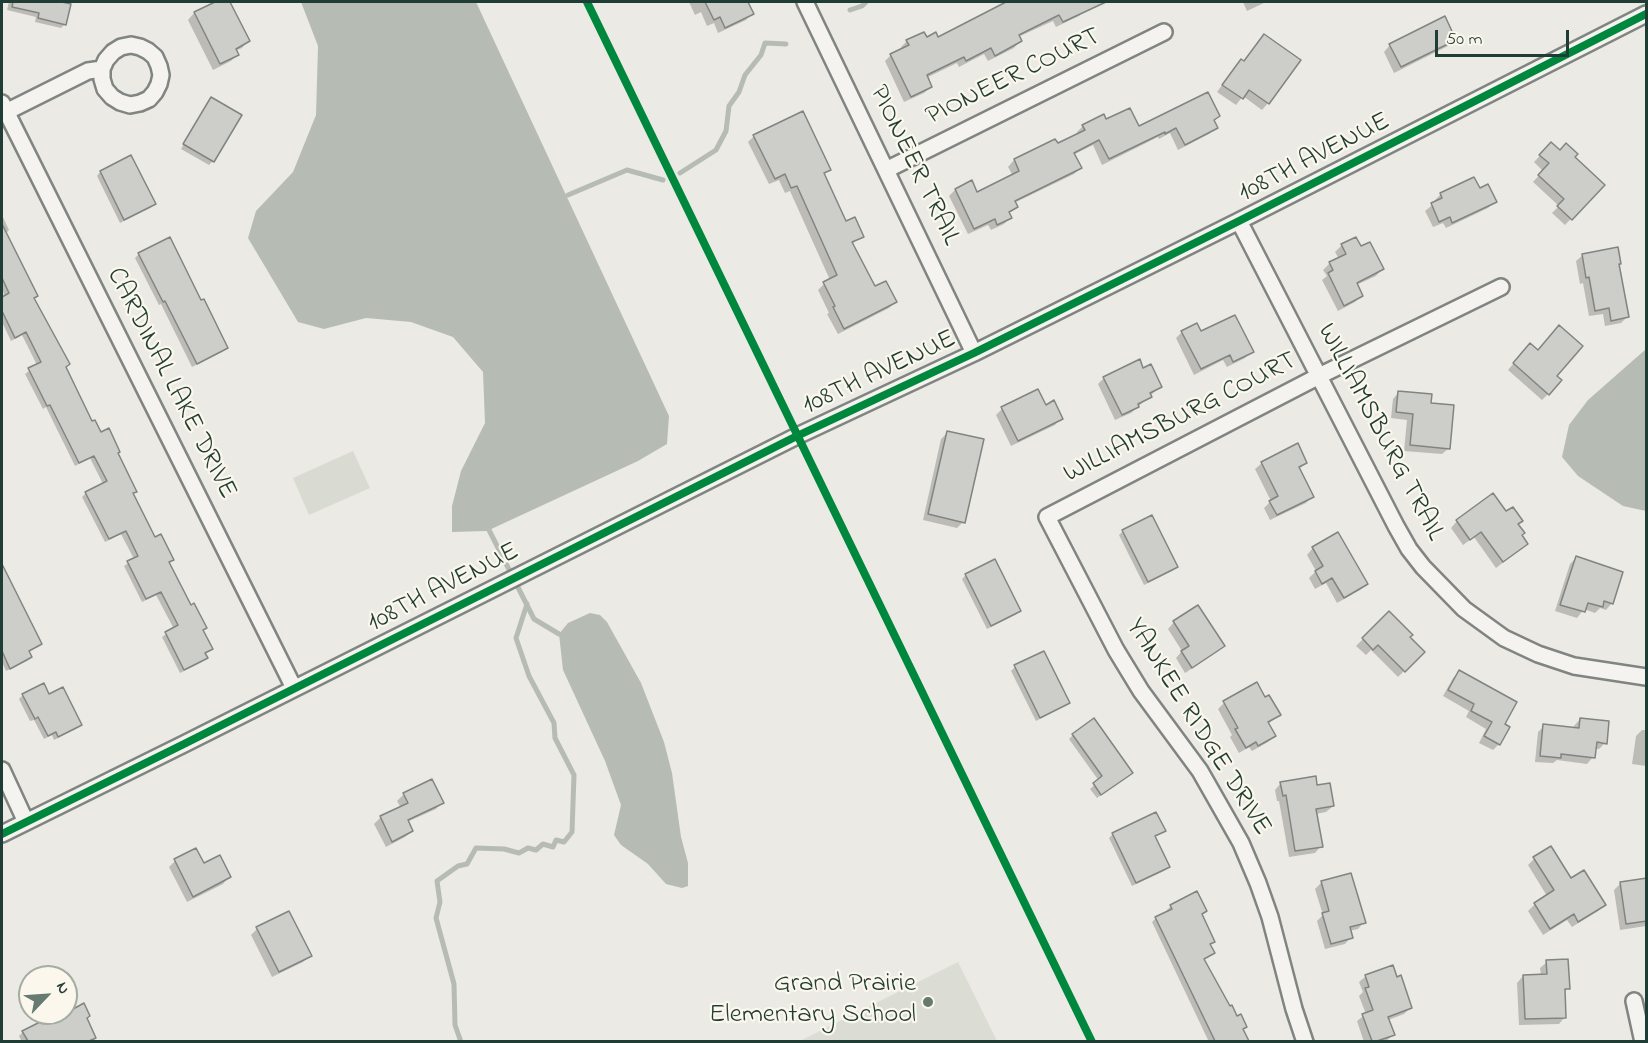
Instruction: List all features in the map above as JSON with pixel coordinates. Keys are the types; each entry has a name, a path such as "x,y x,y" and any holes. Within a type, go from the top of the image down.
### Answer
{"street":[{"name":"PIONEER TRAIL","path":"805,2 975,353"},
{"name":"108TH AVENUE","path":"2,834 797,436 975,353 1647,14"},
{"name":"PIONEER COURT","path":"886,170 1164,32"},
{"path":"4,107 88,71 102,69"},
{"name":"CARDINAL LAKE DRIVE","path":"4,107 294,688"},
{"name":"WILLIAMSBURG TRAIL","path":"1239,221 1409,549 1430,575 1464,609 1504,638 1538,654 1574,666 1647,678"},
{"name":"WILLIAMSBURG COURT","path":"1047,517 1319,376 1501,287"},
{"name":"YANKEE RIDGE DRIVE","path":"1047,517 1116,650 1141,691 1200,771 1241,843 1270,917 1294,1010 1305,1041"},
{"path":"2,770 26,822"},
{"path":"1634,1001 1643,1041"}],"shaded area":[{"path":"301,2 476,2 669,416 667,444 638,461 487,531 452,532 452,506 461,471 485,423 483,372 453,337 411,322 366,318 324,329 298,322 248,238 256,211 293,172 316,115 318,46"},
{"path":"1646,349 1646,511 1623,506 1578,476 1562,457 1569,425 1588,400"},
{"path":"353,451 370,488 309,515 293,478"},
{"path":"590,613 600,615 607,622 641,683 664,742 672,773 681,837 688,863 688,886 682,888 666,884 648,864 621,845 614,835 621,805 605,761 563,670 559,634 568,623"},
{"name":"Grand Prairie Elementary School","path":"958,962 997,1041 800,1041"}],"building":[{"path":"13,2 71,4 66,25 38,18 39,13 12,7"},
{"path":"215,2 230,2 250,41 236,49 239,55 220,64 194,12"},
{"path":"705,2 748,2 754,14 725,28 720,17 714,20"},
{"path":"1006,2 1106,2 1063,22 1059,15 1019,35 1022,41 995,56 991,48 966,61 964,57 927,75 932,87 911,97 890,54 909,45 906,40 924,32 927,37 936,32 938,37"},
{"path":"1445,16 1456,40 1401,67 1389,44"},
{"path":"1264,34 1301,60 1269,104 1249,90 1243,99 1222,85 1241,59 1244,61"},
{"path":"1208,92 1220,116 1214,120 1218,128 1185,145 1176,128 1109,159 1099,140 1074,153 1082,168 1015,201 1018,207 1009,212 1012,218 997,225 995,219 974,229 955,189 972,180 977,192 1019,171 1014,159 1055,139 1058,143 1085,130 1082,125 1104,114 1106,119 1130,108 1139,126"},
{"path":"211,97 242,115 214,162 183,144"},
{"path":"803,111 831,170 824,173 846,221 855,217 864,237 852,242 875,286 886,281 897,302 844,329 823,282 837,275 797,186 791,188 785,174 775,179 753,135"},
{"path":"1551,142 1560,150 1566,143 1578,154 1575,157 1605,185 1572,220 1557,206 1564,199 1538,175 1549,163 1539,155"},
{"path":"131,155 156,204 124,220 100,171"},
{"path":"1474,177 1480,188 1488,184 1497,202 1452,223 1450,217 1439,222 1431,203 1442,198 1440,193"},
{"path":"2,224 38,296 34,298 70,364 66,367 92,421 95,420 101,432 109,428 137,492 133,493 155,537 161,534 174,560 169,562 191,605 194,603 207,628 203,630 213,649 205,653 208,658 184,670 165,632 178,625 161,592 146,599 127,561 138,556 126,531 109,539 85,492 107,481 94,456 79,463 50,405 47,406 28,368 41,362 26,332 15,338 2,311 2,297 9,293 2,278"},
{"path":"170,237 228,348 197,364 138,253"},
{"path":"1356,237 1361,246 1370,242 1384,269 1357,283 1363,296 1344,306 1328,273 1333,270 1329,262 1346,254 1341,244"},
{"path":"1618,247 1629,317 1611,321 1609,308 1595,311 1582,254"},
{"path":"1235,315 1254,352 1233,362 1230,355 1201,369 1181,331 1197,323 1201,331"},
{"path":"1559,325 1583,346 1557,376 1562,380 1549,395 1513,363 1530,343 1538,350"},
{"path":"1140,359 1143,368 1151,364 1162,387 1150,393 1152,397 1138,404 1139,407 1122,415 1103,377"},
{"path":"1038,389 1046,405 1054,400 1063,419 1018,441 1001,407"},
{"path":"1398,391 1432,394 1431,403 1454,405 1450,449 1410,445 1413,414 1396,412"},
{"path":"947,431 984,439 965,523 928,514"},
{"path":"1298,443 1307,463 1299,467 1314,497 1277,515 1269,501 1278,496 1261,462"},
{"path":"1493,493 1506,511 1513,507 1523,521 1518,524 1525,533 1522,535 1528,544 1503,562 1481,532 1470,540 1456,520"},
{"path":"1152,515 1178,567 1148,582 1122,530"},
{"path":"1338,532 1368,584 1344,598 1332,578 1322,584 1315,571 1323,566 1312,547"},
{"path":"1576,556 1623,572 1613,604 1604,601 1603,607 1588,603 1585,612 1560,605"},
{"path":"995,559 1021,611 991,626 965,574"},
{"path":"2,564 42,644 29,651 32,657 10,669 2,651"},
{"path":"1198,605 1225,646 1192,668 1181,651 1189,646 1173,621"},
{"path":"1389,611 1413,635 1410,637 1425,652 1405,672 1378,645 1373,650 1362,638"},
{"path":"1044,651 1070,703 1040,718 1014,665"},
{"path":"1459,670 1517,702 1505,724 1510,727 1500,745 1484,736 1492,722 1471,711 1474,704 1448,690"},
{"path":"1257,682 1265,697 1269,695 1281,715 1268,722 1276,736 1258,746 1256,742 1246,748 1223,701"},
{"path":"44,683 49,694 63,687 82,725 58,737 56,732 48,736 38,717 35,719 22,694"},
{"path":"1094,718 1133,773 1101,795 1093,783 1102,776 1072,734"},
{"path":"1580,718 1609,721 1607,744 1597,742 1595,758 1561,754 1561,758 1540,756 1543,724 1579,728"},
{"path":"1316,776 1317,785 1330,783 1334,806 1316,809 1323,847 1295,851 1286,795 1283,796 1280,782"},
{"path":"432,779 444,803 408,820 413,831 392,842 380,816 408,803 403,793"},
{"path":"1156,812 1166,831 1155,836 1170,867 1136,883 1112,833"},
{"path":"1551,846 1571,878 1584,870 1606,905 1578,922 1574,914 1550,929 1534,903 1554,890 1533,857"},
{"path":"196,848 204,863 220,855 231,877 193,897 174,859"},
{"path":"1351,873 1366,923 1350,927 1353,938 1331,944 1322,913 1329,911 1321,881"},
{"path":"1647,878 1647,921 1626,924 1620,882"},
{"path":"1197,891 1207,911 1202,914 1215,942 1210,944 1215,953 1204,959 1230,1006 1232,1005 1237,1016 1241,1014 1247,1027 1243,1029 1249,1041 1215,1041 1155,917 1172,909 1170,905"},
{"path":"289,911 312,956 279,972 256,927"},
{"path":"1568,959 1570,989 1565,989 1566,1018 1525,1019 1523,975 1547,974 1546,960"},
{"path":"1393,965 1397,977 1401,975 1412,1008 1388,1017 1395,1035 1372,1041 1362,1014 1373,1010 1365,988 1369,987 1365,975"},
{"path":"84,1003 90,1016 87,1018 96,1038 89,1041 28,1041 22,1031 34,1025 78,1025 78,1006"}],"waterway":[{"path":"850,10 866,2"},
{"path":"680,173 716,150 726,131 729,106 739,92 745,75 761,55 765,43 786,44"},
{"path":"568,195 627,170 663,180"},
{"path":"487,526 534,619 559,634"},
{"path":"461,1042 455,1025 454,984 436,918 440,902 437,881 458,866 467,864 476,848 504,849 519,853 528,848 536,850 543,844 553,847 556,840 564,842 572,832 574,775 555,738 554,723 529,676 516,638 527,604"}],"cycle path":[{"path":"587,2 1092,1042"},
{"path":"2,834 797,436 974,353 1239,221 1646,14"}],"place":[{"name":"Grand Prairie Elementary School","path":"928,1002"}]}
